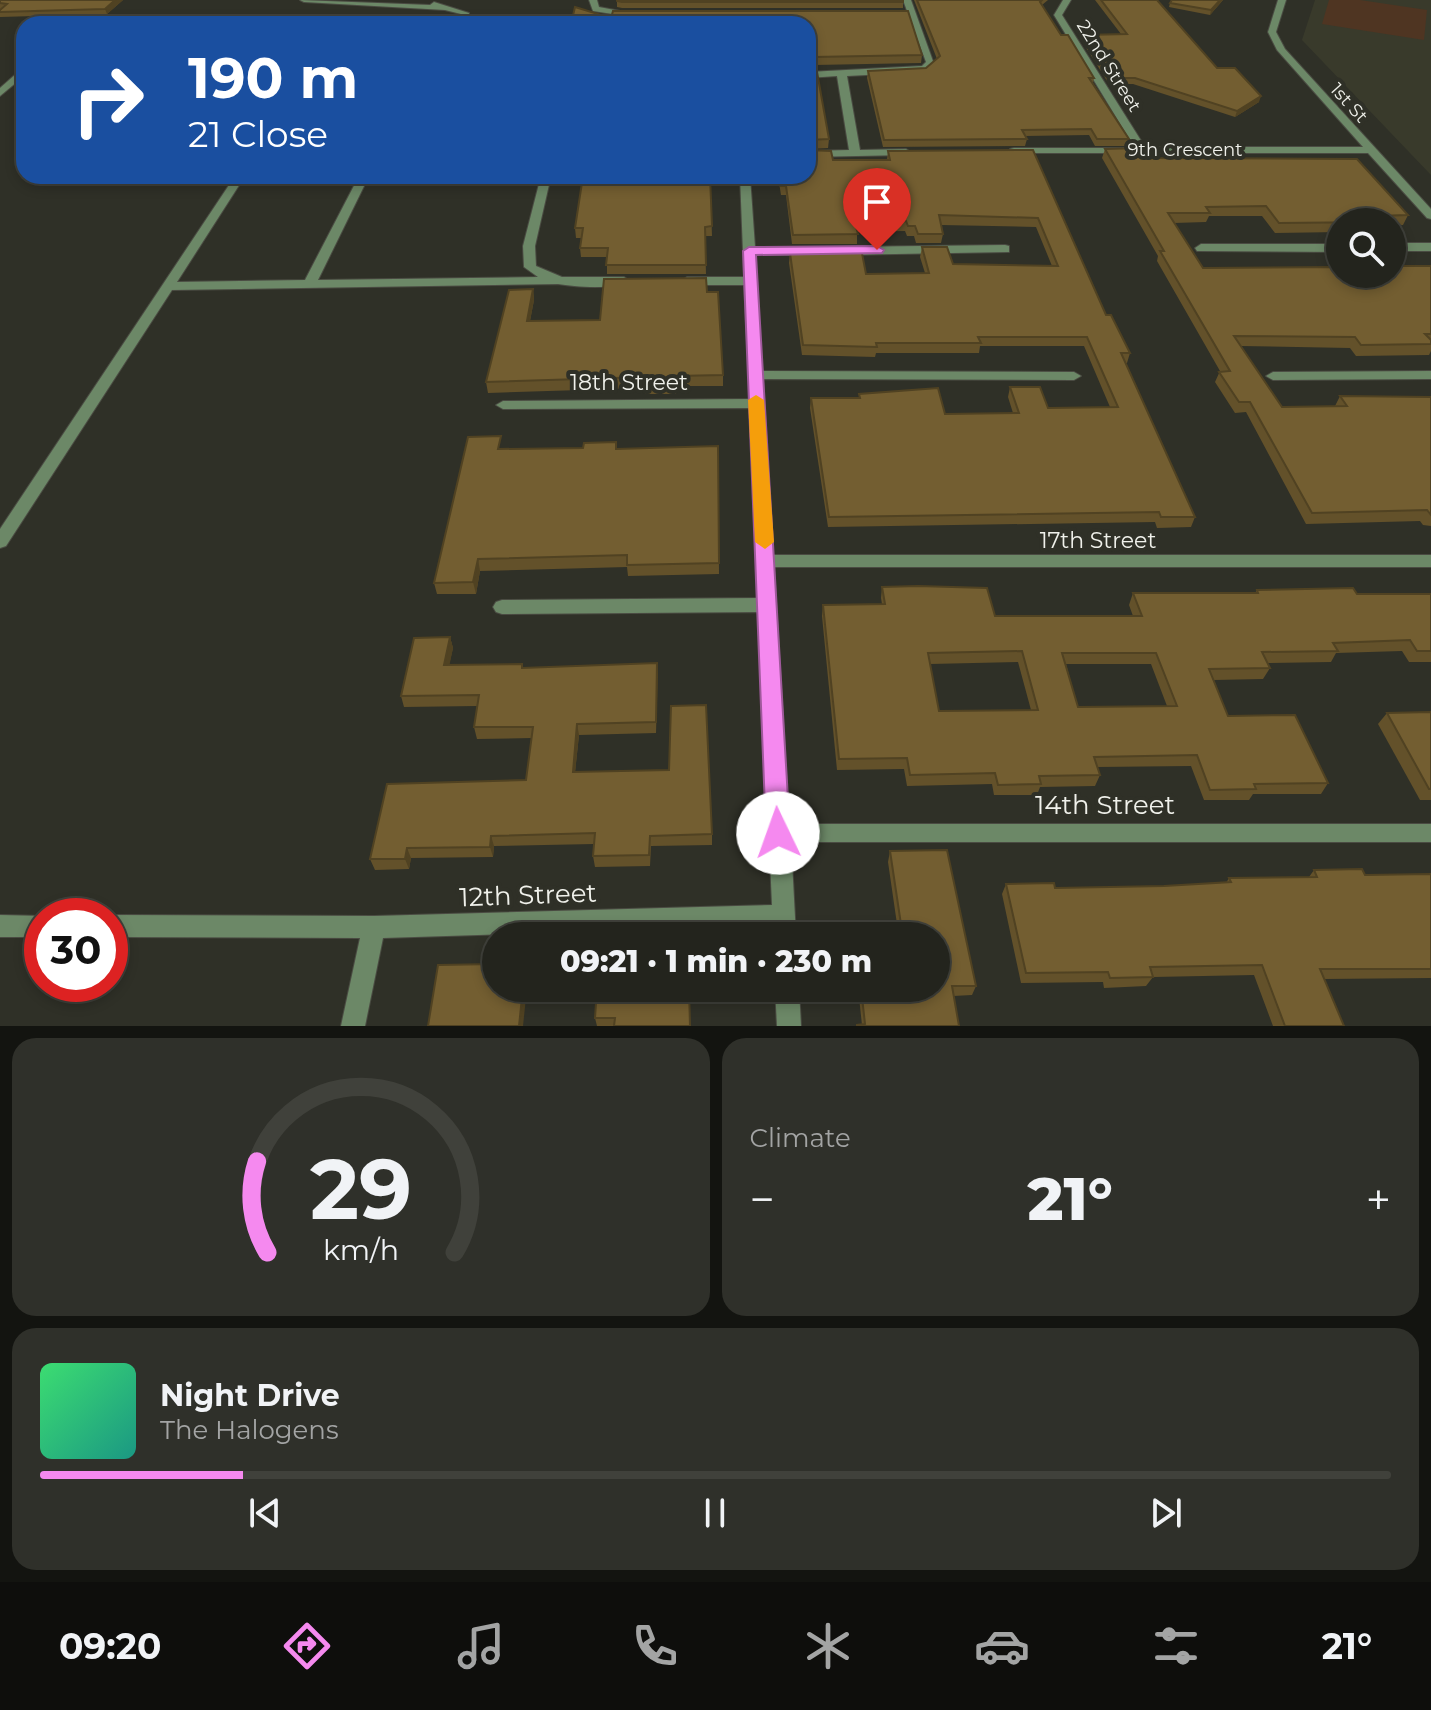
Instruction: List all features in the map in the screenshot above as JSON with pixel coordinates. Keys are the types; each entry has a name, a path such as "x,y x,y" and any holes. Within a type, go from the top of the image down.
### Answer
{"street":[{"path":"304,0 442,8 465,13 464,16"},
{"path":"434,0 442,8"},
{"path":"816,75 925,69 931,62 907,0"},
{"name":"22nd Street","path":"1067,0 1058,15 1142,151"},
{"path":"1266,0 1282,1"},
{"name":"1st St","path":"1282,1 1273,24 1275,40 1431,216"},
{"path":"595,4 646,14"},
{"path":"898,13 913,13"},
{"path":"842,76 855,152"},
{"path":"0,93 16,80"},
{"name":"9th Crescent","path":"999,152 1370,150"},
{"path":"816,154 919,152"},
{"path":"0,542 235,184"},
{"path":"309,285 360,184"},
{"path":"544,184 528,256 530,267 539,275 555,281"},
{"path":"745,184 785,922"},
{"path":"1406,247 1431,247"},
{"path":"1201,248 1326,248"},
{"path":"749,251 1005,249"},
{"path":"167,286 645,281"},
{"path":"675,281 749,281"},
{"path":"755,375 1074,376"},
{"path":"1273,376 1431,375"},
{"name":"18th Street","path":"503,405 756,403"},
{"name":"17th Street","path":"766,561 1431,561"},
{"path":"502,607 767,605"},
{"name":"14th Street","path":"778,833 1431,833"},
{"name":"12th Street","path":"128,926 482,927"},
{"path":"1,929 24,927"},
{"path":"353,1026 374,927"},
{"path":"788,1002 789,1026"}],"shaded area":[{"path":"1315,0 1431,0 1431,175 1302,40"},
{"path":"1329,0 1360,0 1427,10 1424,40 1322,24"}],"building":[{"path":"0,0 115,0 105,9 0,12 7,4 0,3"},
{"path":"617,0 903,0 903,2 622,2"},
{"path":"917,0 1042,0 1040,2 1061,35 1068,35 1094,78 1089,78 1129,139 1097,139 1091,129 1022,130 1027,139 884,140 868,71 926,68 940,56"},
{"path":"1101,0 1157,0 1217,68 1235,68 1261,96 1237,111 1135,78 1111,78 1083,35 1127,34"},
{"path":"1172,0 1220,0 1211,10 1170,3"},
{"path":"575,7 604,16 573,16"},
{"path":"613,11 908,11 922,55 816,57 816,16 612,16"},
{"path":"816,72 817,72 829,139 816,140"},
{"path":"1137,148 1143,158 1357,159 1402,208 1326,208 1326,223 1279,223 1266,206 1206,207 1210,213 1168,213 1203,268 1326,267 1326,288 1406,288 1406,266 1431,266 1431,334 1425,334 1431,344 1361,345 1355,337 1234,336 1282,407 1347,406 1340,396 1431,397 1431,515 1427,510 1312,513 1250,402 1239,402 1219,372 1230,371 1105,149"},
{"path":"816,150 831,151 833,160 890,160 888,151 1033,150 1106,315 1111,315 1130,353 1121,353 1195,517 1161,517 1159,512 829,517 811,398 860,398 859,394 938,388 945,414 1019,413 1010,387 1040,387 1048,408 1118,407 1087,337 978,337 981,343 876,343 877,347 803,345 790,253 795,253 794,248 861,248 866,274 929,273 922,247 947,247 953,264 1058,266 1038,218 939,215 943,234 918,234 915,226 908,226 906,221 855,223 858,234 793,235 786,186 781,186 816,184"},
{"path":"582,184 710,184 712,226 705,227 706,265 606,265 608,248 580,248 583,228 575,228"},
{"path":"706,278 707,292 718,292 723,375 676,376 676,383 645,384 645,377 486,382 509,290 533,289 527,321 600,320 604,279"},
{"path":"501,436 498,449 583,448 584,443 616,442 616,449 718,446 719,563 627,565 627,555 478,559 473,582 434,583 468,437"},
{"path":"882,587 987,588 995,616 1142,616 1133,593 1258,593 1257,590 1353,588 1357,594 1431,594 1431,651 1417,651 1410,640 1333,643 1338,651 1262,652 1270,668 1209,669 1228,716 1295,715 1328,783 1254,784 1256,789 1210,790 1197,755 1094,757 1100,775 1039,776 1041,784 998,785 995,773 910,775 907,758 839,759 823,605 885,604","holes":["1022,651 1038,710 939,711 928,653","1062,653 1156,653 1177,706 1078,707"]},
{"path":"450,637 444,665 522,664 522,668 657,663 656,722 577,724 573,772 669,770 671,706 706,705 712,834 650,836 649,855 593,856 595,833 491,836 490,847 407,848 405,859 370,859 387,784 526,780 533,727 474,727 479,695 401,696 414,638"},
{"path":"1431,712 1431,789 1429,789 1387,713"},
{"path":"947,850 976,986 952,986 959,1026 857,1026 865,1024 863,1002 950,1002 950,922 901,922 890,851"},
{"path":"1362,869 1365,875 1431,874 1431,969 1320,969 1344,1026 1285,1026 1262,965 1150,967 1153,977 1110,978 1108,972 1026,973 1006,884 1054,883 1055,888 1164,886 1231,882 1229,878 1317,877 1314,870"},
{"path":"482,964 482,1002 522,1002 519,1026 428,1026 438,965"},
{"path":"596,1002 689,1002 690,1026 614,1026 615,1018 595,1018"}],"slow traffic":[{"path":"756,400 765,542"}],"route":[{"path":"778,833 749,251 877,250"}]}
